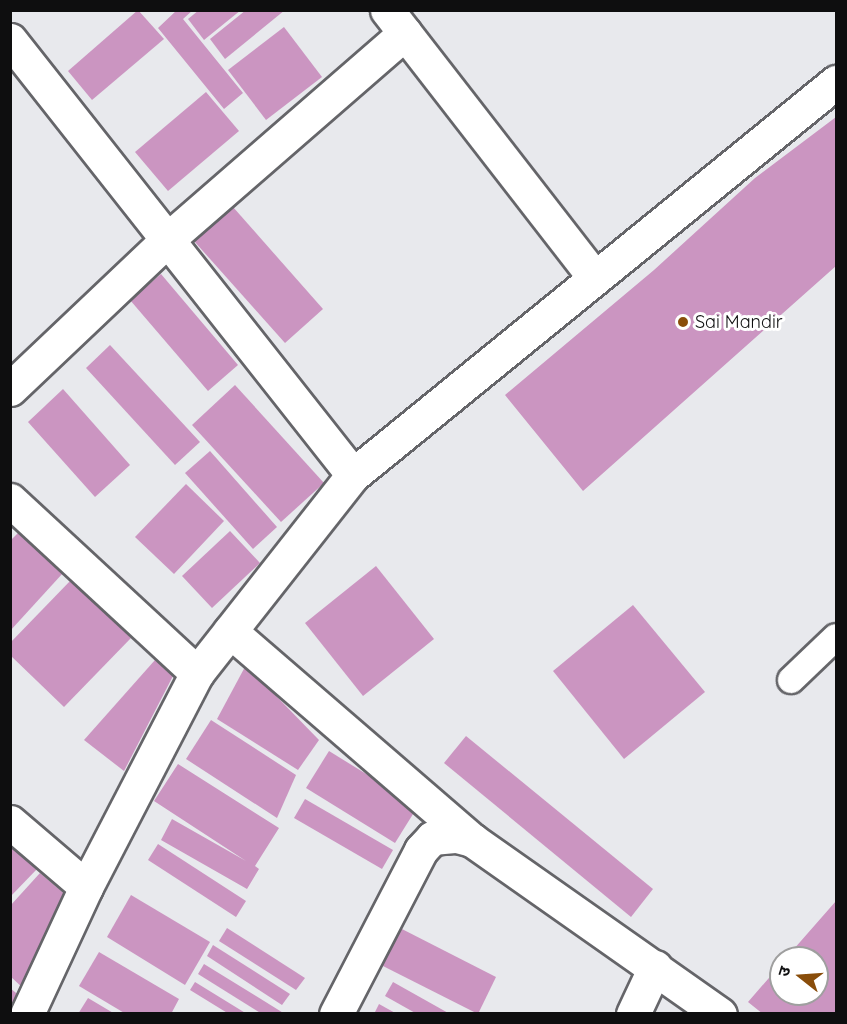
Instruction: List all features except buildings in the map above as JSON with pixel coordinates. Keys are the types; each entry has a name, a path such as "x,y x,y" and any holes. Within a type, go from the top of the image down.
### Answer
{"street":[{"path":"10,389 396,22 595,278"},
{"path":"10,40 353,475"},
{"path":"27,1014 86,887 197,674 353,475 837,82"},
{"path":"10,500 197,674"},
{"path":"230,631 472,840 720,1014"},
{"path":"10,822 86,887"},
{"path":"336,1014 421,850 432,838 457,836 472,840"},
{"path":"633,1014 655,967"}],"lane":[{"path":"791,680 837,637"}],"place":[{"name":"Sai Mandir","path":"683,322"}]}
